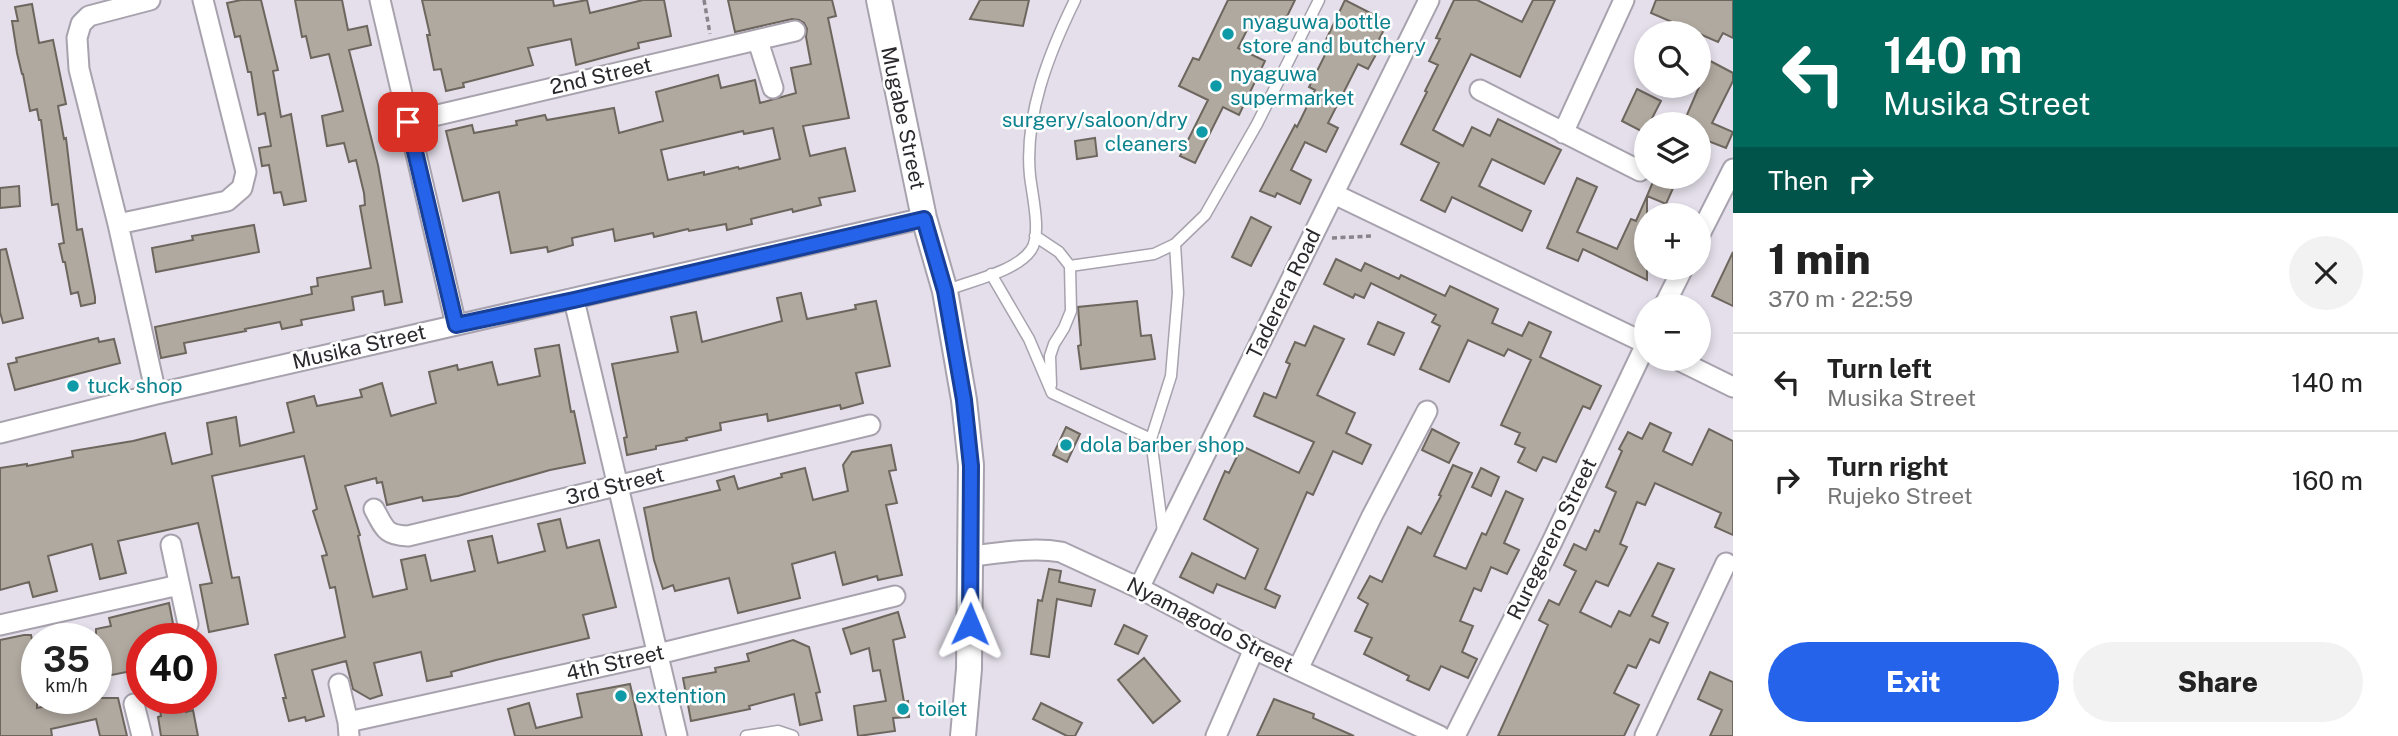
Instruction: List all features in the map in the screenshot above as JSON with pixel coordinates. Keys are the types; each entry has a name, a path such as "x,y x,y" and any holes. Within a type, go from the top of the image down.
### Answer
{"street":[{"path":"149,0 89,16 81,24 77,38 79,69 118,224 156,394"},
{"path":"118,224 227,201 242,188 246,172 203,0"},
{"path":"380,0 456,325"},
{"name":"Mugabe Street","path":"879,0 924,219 945,291 964,400 971,466 971,556 970,668 963,736"},
{"name":"Taderera Road","path":"1139,588 1429,0"},
{"path":"1563,133 1624,0"},
{"name":"2nd Street","path":"408,122 794,31"},
{"path":"758,41 773,88"},
{"path":"1480,90 1634,168"},
{"path":"1711,212 1733,169"},
{"path":"1334,194 1634,337"},
{"name":"Musika Street","path":"0,433 156,394 924,219"},
{"path":"574,300 677,736"},
{"name":"Ruregerero Street","path":"1455,736 1552,542 1634,368"},
{"path":"1700,371 1733,387"},
{"path":"1298,669 1372,516 1427,411"},
{"name":"3rd Street","path":"374,509 386,532 395,536 408,536 870,425"},
{"path":"171,545 188,623"},
{"name":"Nyamagodo Street","path":"971,556 1049,550 1060,552 1139,588 1254,649 1440,736"},
{"path":"1645,736 1726,563"},
{"path":"0,625 179,585"},
{"name":"4th Street","path":"349,729 895,596"},
{"path":"1216,736 1254,649"},
{"path":"339,684 349,729"},
{"path":"136,714 142,736"}],"lane":[{"path":"945,291 1019,262 1032,249 1035,236 1030,172 1032,120 1045,72 1075,0"},
{"path":"1070,266 1154,254 1175,244 1205,215 1257,124 1319,0"},
{"path":"1035,236 1059,252 1070,266 1071,311 1050,356 1052,393"},
{"path":"1164,537 1151,439 1171,376 1178,293 1175,244"},
{"path":"991,274 1029,339 1052,393 1151,439"},
{"path":"746,736 778,731 793,736"}],"path":[{"path":"704,0 713,50"},
{"path":"1312,239 1383,235 1406,230"}],"building":[{"path":"261,0 278,70 273,71 281,117 291,114 306,201 284,205 281,192 274,193 269,165 262,166 259,148 271,146 265,113 258,115 251,72 248,72 240,36 235,37 227,3"},
{"path":"295,0 342,0 348,30 367,26 371,45 349,50 378,165 402,302 385,305 383,291 352,297 354,310 301,320 302,325 282,329 280,322 184,343 186,353 161,358 155,327 312,294 311,287 318,286 317,278 371,268 360,206 365,205 364,193 356,160 349,162 344,143 327,146 322,116 343,111 329,54 311,58 306,36 302,37"},
{"path":"422,0 553,0 554,6 587,0 590,13 643,0 664,0 671,36 638,43 639,48 576,65 571,39 528,48 533,65 463,83 464,87 446,91 441,69 434,70"},
{"path":"728,0 832,0 836,16 828,18 849,118 803,126 810,156 845,148 855,191 819,198 821,205 751,219 752,224 727,230 726,224 654,237 653,233 615,241 613,229 572,238 573,245 548,252 547,247 511,253 499,192 463,201 446,131 472,125 474,133 517,125 516,121 545,115 547,120 614,108 619,133 663,121 656,92 718,75 721,88 755,80 760,103 796,93 791,68 811,64 804,23 792,19 735,32","holes":["773,128 780,159 739,169 738,167 704,175 704,172 668,180 661,150 743,131 744,134"]},
{"path":"980,0 1029,0 1023,26 970,19"},
{"path":"1228,0 1295,0 1279,33 1252,20 1238,48 1265,61 1239,115 1223,107 1195,163 1180,156 1208,100 1179,86 1193,58 1199,60"},
{"path":"1345,0 1388,22 1374,49 1378,51 1368,69 1358,64 1328,123 1338,128 1326,152 1305,142 1291,170 1311,180 1300,204 1277,193 1275,197 1260,191 1315,90 1309,87 1328,49 1323,46"},
{"path":"1454,0 1477,0 1522,22 1533,0 1555,0 1520,77 1471,54 1433,130 1463,146 1472,127 1490,136 1498,119 1561,150 1544,184 1492,159 1479,186 1531,211 1522,231 1452,197 1445,212 1421,200 1439,163 1401,144 1438,65 1429,61 1440,39 1436,38"},
{"path":"1656,0 1733,0 1733,38 1723,33 1718,42 1711,39 1711,21 1669,21 1651,13"},
{"path":"32,4 39,43 53,40 66,104 58,106 64,139 66,138 77,230 82,229 95,297 95,303 81,306 78,292 71,294 59,244 64,243 58,204 52,205 41,120 37,109 30,111 17,53 12,21 18,21 15,7"},
{"path":"1711,61 1733,73 1733,81 1712,123 1733,132 1726,148 1711,142 1711,112 1688,112 1694,98 1711,98"},
{"path":"1634,95 1634,98 1655,98 1661,101 1655,112 1634,112 1634,127 1622,121"},
{"path":"1095,138 1097,156 1077,159 1075,141"},
{"path":"1577,178 1597,187 1577,232 1617,249 1631,219 1634,220 1634,274 1583,249 1578,261 1547,248"},
{"path":"19,186 20,206 0,208 0,188"},
{"path":"1650,189 1673,189 1666,203 1647,196"},
{"path":"1251,217 1271,227 1251,266 1232,257"},
{"path":"254,225 259,252 156,272 152,248 193,240 192,236"},
{"path":"6,249 23,318 3,323 0,312 0,250"},
{"path":"1733,252 1733,306 1712,296"},
{"path":"1336,259 1361,271 1365,263 1399,279 1401,275 1445,296 1450,286 1498,309 1492,323 1522,336 1529,322 1551,332 1540,357 1601,386 1590,409 1583,406 1556,462 1543,457 1536,471 1518,462 1525,448 1515,444 1520,433 1501,425 1531,360 1508,349 1504,356 1468,340 1449,382 1420,369 1440,326 1432,322 1436,315 1371,283 1364,298 1355,294 1353,298 1324,284"},
{"path":"801,293 807,319 856,309 855,305 876,301 890,366 856,373 863,403 841,409 840,405 768,421 767,414 720,423 721,430 627,455 624,438 627,437 612,364 678,352 671,317 696,312 702,342 782,321 777,298"},
{"path":"1137,301 1141,336 1151,335 1155,359 1081,369 1078,307"},
{"path":"1378,322 1404,333 1394,355 1368,344"},
{"path":"1314,326 1344,339 1317,395 1355,413 1346,433 1371,445 1362,464 1333,451 1313,495 1307,492 1265,589 1280,596 1275,608 1217,584 1213,593 1180,577 1192,553 1245,579 1258,549 1204,519 1225,471 1229,473 1242,446 1299,473 1314,442 1254,416 1264,393 1276,398 1290,364 1286,362 1295,342 1305,346"},
{"path":"98,338 99,342 114,339 120,363 15,390 8,364 17,362 16,358"},
{"path":"559,345 571,412 574,411 585,463 458,496 423,501 422,497 387,505 382,482 377,483 376,478 345,486 360,535 358,536 373,597 407,589 401,560 425,555 431,581 475,571 468,541 492,536 498,563 545,551 538,524 560,519 567,548 599,540 616,607 583,615 589,638 496,660 451,672 452,676 427,681 421,652 374,663 382,695 370,699 353,689 346,661 312,670 324,716 306,721 305,717 289,721 275,655 345,637 335,587 330,588 322,556 327,555 313,511 317,509 304,456 212,476 232,578 239,577 248,624 217,630 217,623 207,623 200,585 212,583 198,523 118,541 126,573 100,579 92,544 48,556 57,591 33,597 29,582 0,590 0,468 73,457 72,451 165,433 172,464 212,454 207,423 236,417 240,446 294,432 287,403 314,396 317,406 362,397 360,390 382,383 391,416 436,403 429,372 457,365 458,370 492,362 498,385 540,376 535,349"},
{"path":"1650,423 1671,433 1663,451 1692,465 1709,429 1733,441 1733,535 1715,527 1721,513 1655,483 1645,505 1637,502 1620,544 1627,547 1608,586 1596,581 1580,612 1611,627 1619,611 1630,616 1658,563 1674,569 1652,616 1668,623 1659,643 1650,639 1636,668 1628,665 1614,693 1639,705 1624,736 1498,736 1548,625 1539,620 1549,600 1559,605 1576,571 1564,565 1574,544 1586,550 1595,530 1599,532 1616,492 1606,487 1622,451 1619,449 1628,432 1642,439"},
{"name":"dola barber shop","path":"1066,427 1080,434 1067,462 1053,455"},
{"path":"1432,429 1459,443 1449,463 1422,450"},
{"path":"891,445 896,470 889,471 897,503 886,505 902,575 878,580 877,576 843,585 835,552 792,564 800,598 738,613 729,578 675,591 673,585 663,589 654,560 644,508 720,490 717,481 734,476 738,489 805,468 813,500 848,491 843,465 852,452"},
{"path":"1453,465 1472,473 1434,556 1466,569 1482,533 1486,535 1506,491 1523,499 1504,543 1519,550 1507,574 1491,567 1481,591 1474,588 1460,621 1473,626 1462,652 1477,659 1468,678 1441,666 1429,690 1407,680 1409,676 1364,654 1372,638 1355,631 1368,604 1358,598 1370,576 1382,582 1408,527 1421,534 1441,496 1439,495"},
{"path":"1481,468 1499,477 1491,496 1472,487"},
{"path":"1049,569 1061,571 1059,582 1095,590 1091,606 1057,599 1049,657 1031,654 1038,600 1042,601"},
{"path":"169,603 173,623 126,623 126,672 112,675 112,623 109,618"},
{"path":"898,612 905,637 893,640 904,702 908,701 909,717 893,718 895,731 858,736 854,706 886,701 880,670 873,671 869,648 851,654 843,629"},
{"path":"1124,625 1147,636 1138,654 1115,644"},
{"path":"21,636 21,714 112,714 112,698 118,698 127,736 100,736 96,719 51,729 52,736 0,736 0,640"},
{"path":"793,640 809,647 820,692 816,693 822,720 800,725 794,694 749,706 750,709 691,721 683,678 716,672 715,668 749,661 747,654"},
{"path":"1144,658 1180,701 1153,723 1118,680"},
{"path":"1710,672 1733,682 1733,736 1710,736 1722,710 1698,699"},
{"path":"630,684 642,736 515,736 508,709 529,703 536,728 582,717 577,694"},
{"path":"1274,699 1314,714 1313,718 1354,736 1257,736"},
{"path":"1041,703 1082,723 1075,736 1067,736 1033,719"},
{"path":"194,714 198,736 161,736 158,717"}],"place":[{"name":"nyaguwa bottle store and butchery","path":"1228,34"},
{"name":"nyaguwa supermarket","path":"1216,86"},
{"name":"surgery/saloon/dry cleaners","path":"1202,132"},
{"name":"tuck shop","path":"73,386"},
{"name":"dola barber shop","path":"1066,445"},
{"name":"extention","path":"621,696"},
{"name":"toilet","path":"903,709"}],"route":[{"path":"408,122 456,325 924,219 945,291 964,400 971,466 970,624"}]}
